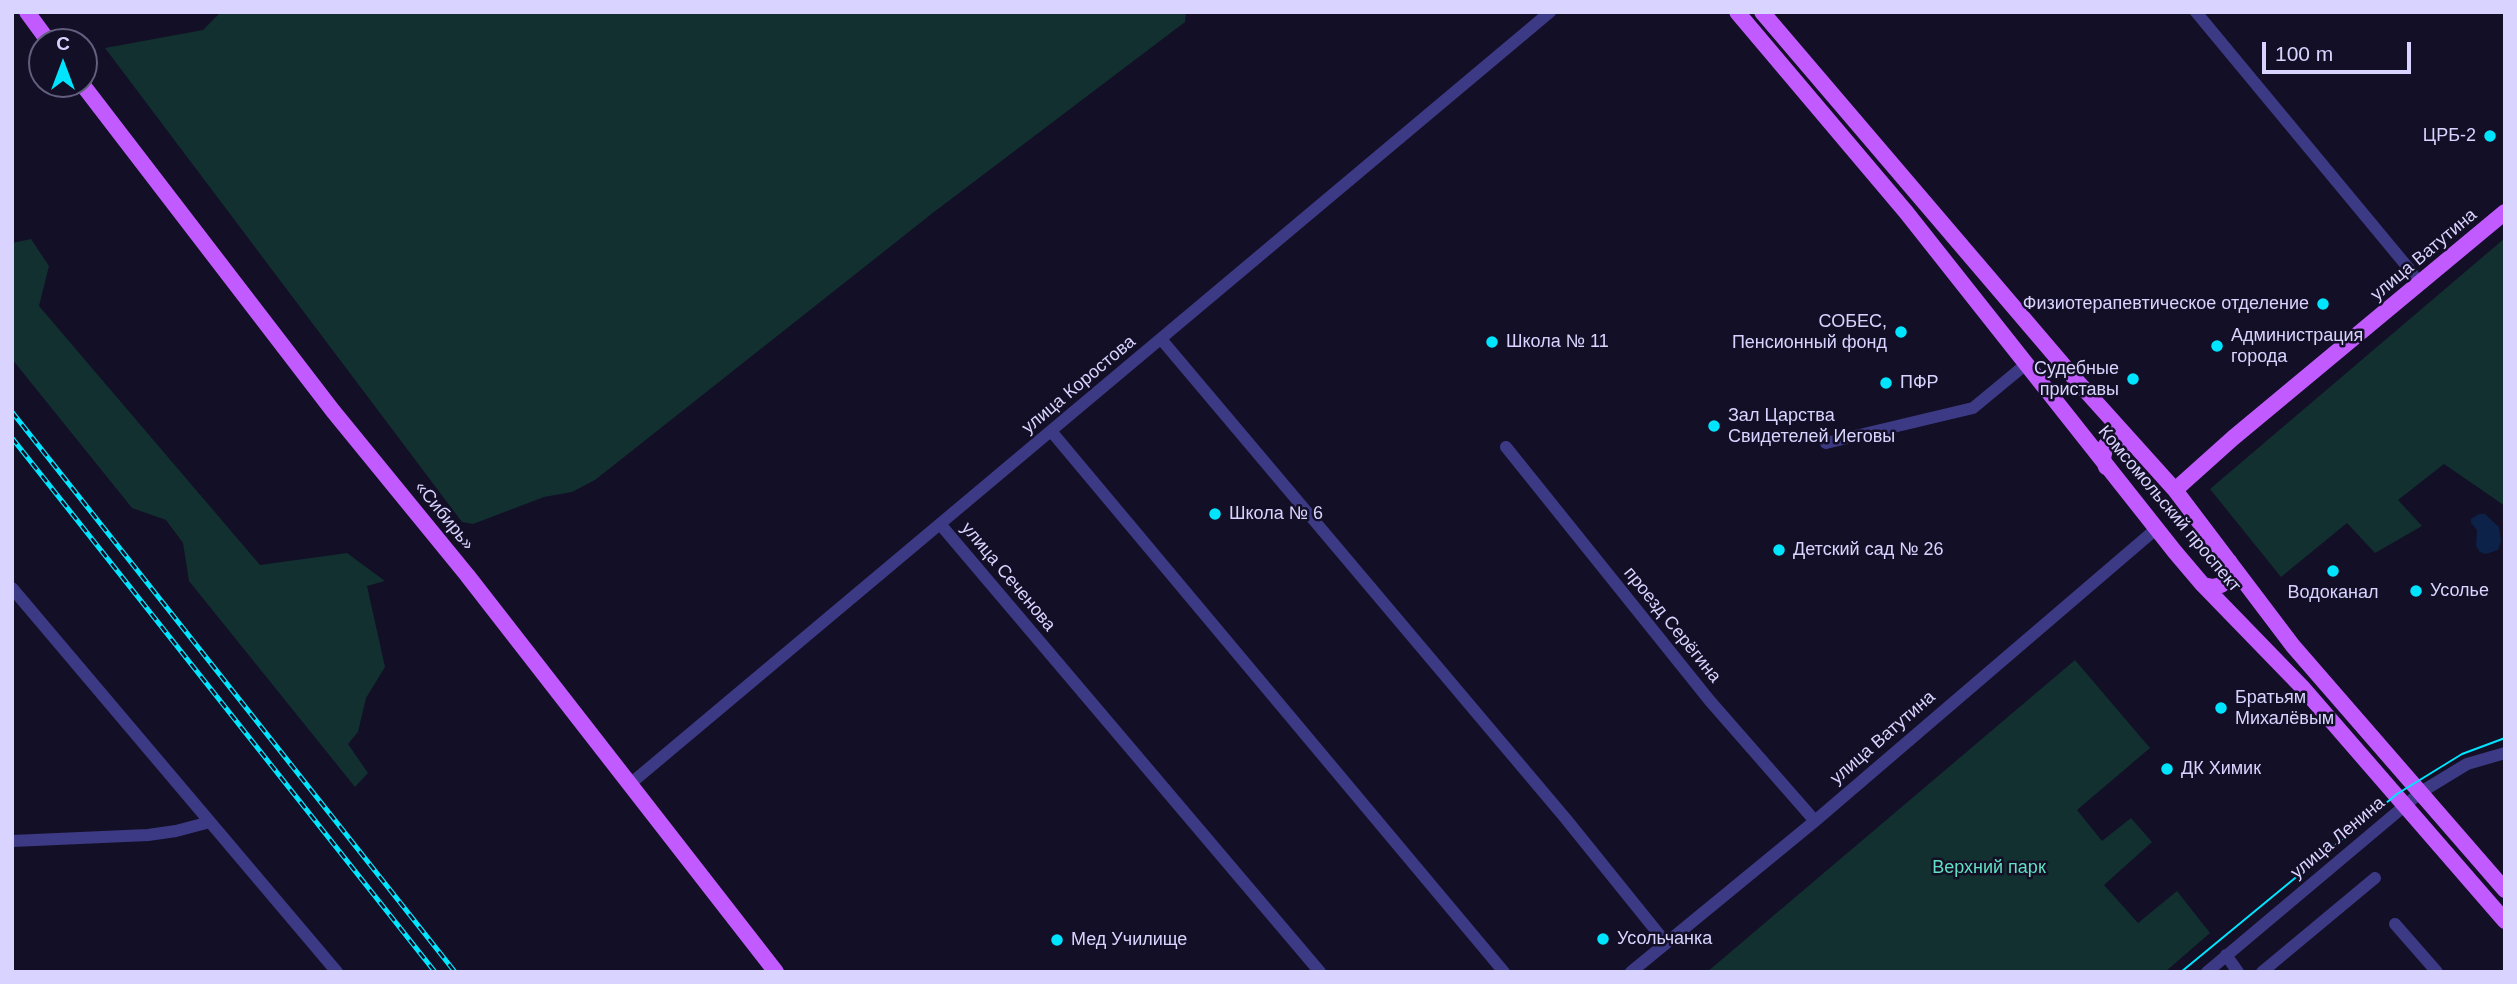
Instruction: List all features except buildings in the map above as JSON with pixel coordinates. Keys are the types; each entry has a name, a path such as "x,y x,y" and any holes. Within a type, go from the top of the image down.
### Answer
{"main road":[{"path":"27,12 39,28"},
{"name":"Комсомольский проспект","path":"1737,12 1906,212 2156,529 2203,584 2279,662 2505,921"},
{"name":"Комсомольский проспект","path":"1762,12 2175,490 2293,646 2505,890"},
{"name":"«Сибирь»","path":"93,98 333,411 467,575 776,972"},
{"name":"улица Ватутина","path":"2175,490 2233,438 2505,212"},
{"path":"2106,467 2103,458 2106,445 2113,440 2123,440 2134,445"},
{"path":"2203,584 2221,585 2228,580 2231,573 2229,561"}],"street":[{"name":"улица Коростова","path":"630,784 1550,12"},
{"path":"2196,12 2419,284"},
{"path":"1161,339 1566,820 1666,943"},
{"path":"1826,443 1973,408 2025,365"},
{"path":"1051,431 1504,972"},
{"name":"проезд Серёгина","path":"1506,447 1710,701 1815,821"},
{"name":"улица Сеченова","path":"940,524 1320,972"},
{"name":"улица Ватутина","path":"1631,972 1815,821 2156,529"},
{"path":"12,588 337,972"},
{"name":"улица Ленина","path":"2207,972 2421,792 2467,764 2505,753"},
{"path":"12,841 148,835 210,822"},
{"path":"2262,972 2375,878"},
{"path":"2395,924 2437,972"},
{"path":"2226,955 2238,972"}],"green space":[{"path":"221,12 1186,12 1185,22 934,212 595,480 572,492 544,497 473,524 462,522 105,48 203,30"},
{"path":"2505,238 2505,506 2444,464 2398,500 2422,526 2375,553 2347,523 2281,577 2210,489"},
{"path":"31,239 49,266 39,306 260,565 347,553 385,581 367,586 385,667 366,698 358,732 348,744 368,773 355,787 189,581 183,543 166,520 132,508 12,359 12,243"},
{"name":"Верхний парк","path":"2075,660 2150,748 2077,810 2102,841 2131,818 2152,842 2104,885 2138,923 2177,891 2210,933 2165,972 1707,972"}],"water":[{"path":"2485,514 2499,527 2501,541 2498,550 2486,554 2480,552 2476,546 2477,530 2471,519"}],"tram line":[{"path":"2181,972 2397,794 2462,754 2505,738"}],"railway":[{"path":"12,412 455,972"},
{"path":"12,438 435,972"}],"place":[{"name":"ЦРБ-2","path":"2490,136"},
{"name":"Физиотерапевтическое отделение","path":"2323,304"},
{"name":"СОБЕС, Пенсионный фонд","path":"1901,332"},
{"name":"Школа № 11","path":"1492,342"},
{"name":"Администрация города","path":"2217,346"},
{"name":"Судебные приставы","path":"2133,379"},
{"name":"ПФР","path":"1886,383"},
{"name":"Зал Царства Свидетелей Иеговы","path":"1714,426"},
{"name":"Школа № 6","path":"1215,514"},
{"name":"Детский сад № 26","path":"1779,550"},
{"name":"Водоканал","path":"2333,571"},
{"name":"Усолье","path":"2416,591"},
{"name":"Братьям Михалёвым","path":"2221,708"},
{"name":"ДК Химик","path":"2167,769"},
{"name":"Усольчанка","path":"1603,939"},
{"name":"Мед Училище","path":"1057,940"}]}
